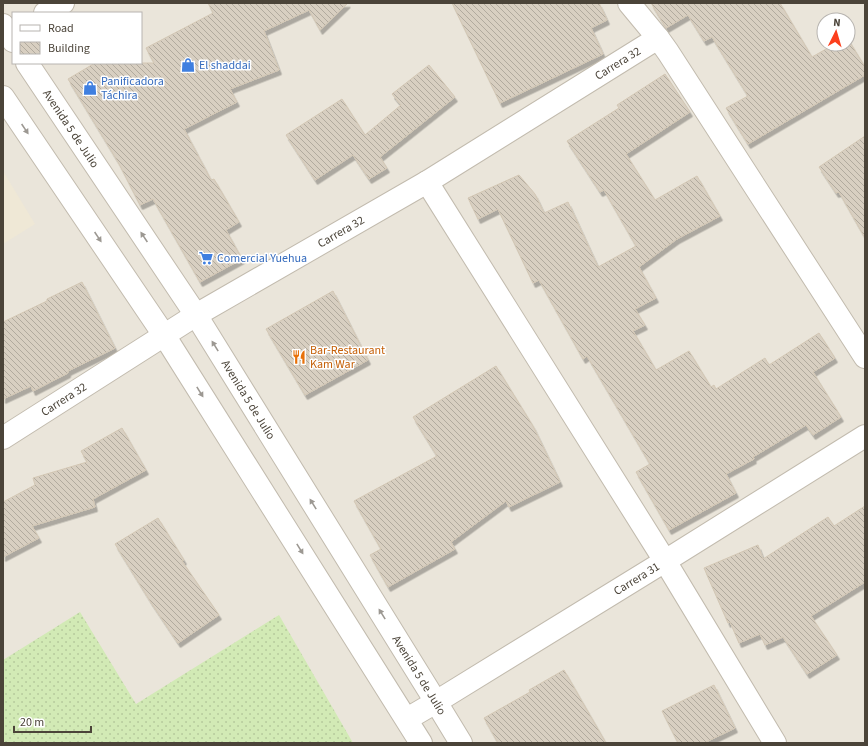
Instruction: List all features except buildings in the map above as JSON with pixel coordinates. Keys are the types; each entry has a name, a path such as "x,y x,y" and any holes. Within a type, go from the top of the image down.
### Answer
{"street":[{"path":"47,12 63,3"},
{"path":"629,3 658,38 865,357"},
{"name":"Carrera 32","path":"3,438 196,314 427,182 658,38"},
{"name":"Avenida 5 de Julio","path":"28,64 196,314 461,743"},
{"path":"3,97 164,335 421,743"},
{"path":"427,182 665,560 775,743"},
{"name":"Carrera 31","path":"407,719 865,436"}],"shaded area":[{"path":"3,3 865,3 865,743 3,743"},
{"path":"3,171 35,224 3,244"}],"green space":[{"path":"80,612 136,704 279,615 353,743 3,743 3,660"}],"place":[{"name":"El shaddai","path":"188,65"},
{"name":"Panificadora Táchira","path":"90,88"},
{"name":"Comercial Yuehua","path":"206,258"},
{"name":"Bar-Restaurant Kam War","path":"299,357"}]}
